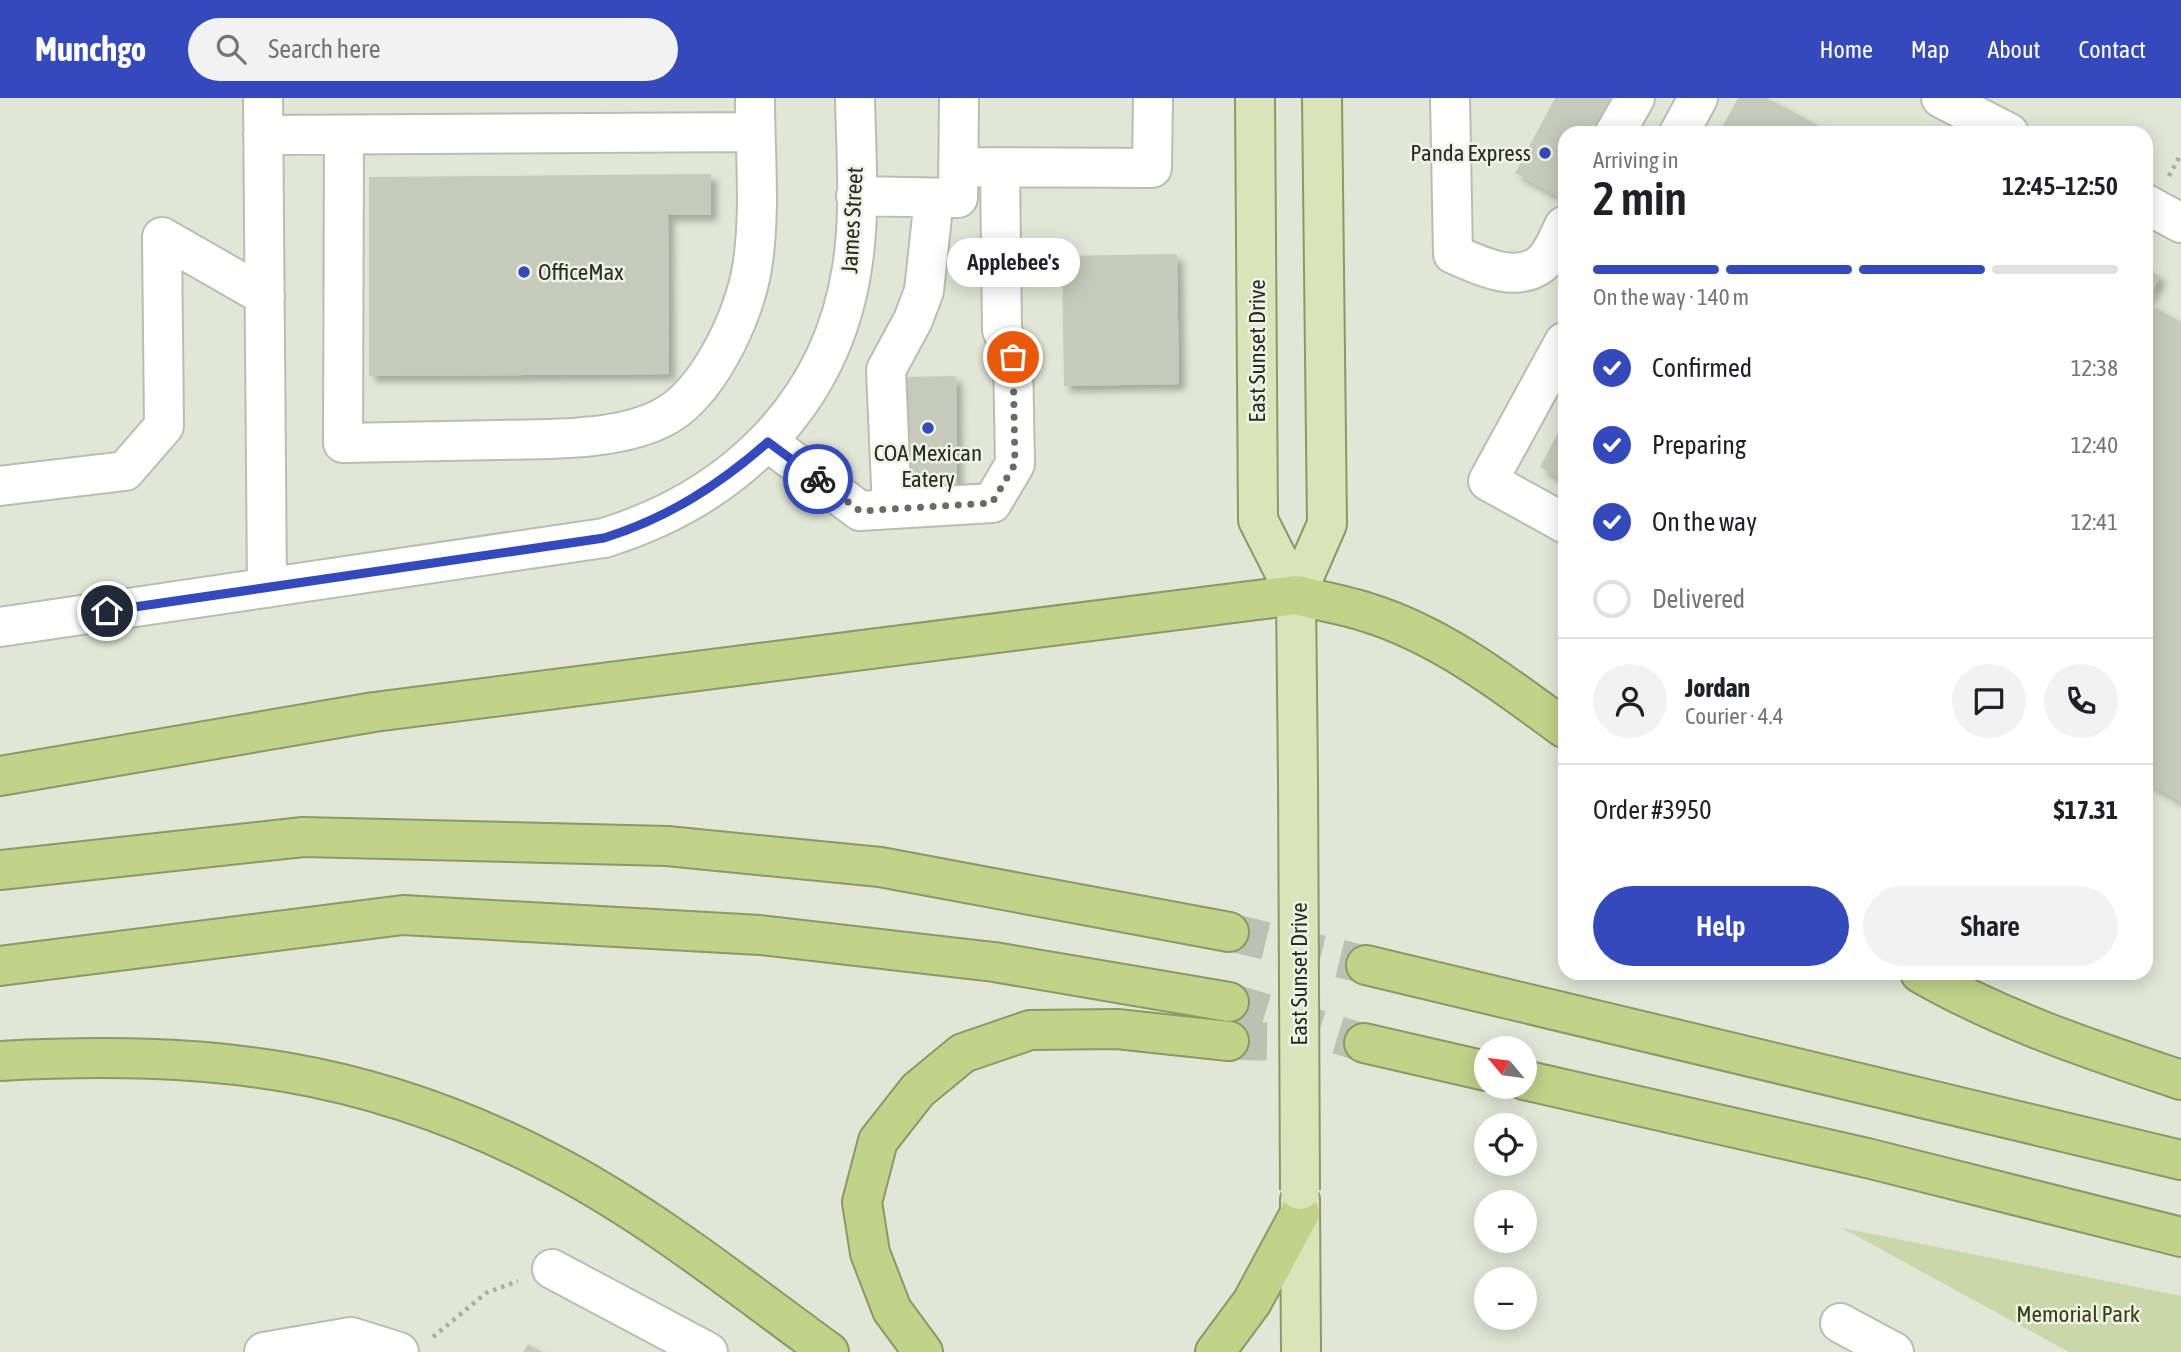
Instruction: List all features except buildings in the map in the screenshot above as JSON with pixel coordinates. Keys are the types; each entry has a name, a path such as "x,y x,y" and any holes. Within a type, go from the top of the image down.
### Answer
{"highway":[{"path":"0,776 374,712 1296,595 1370,613 1419,634 1481,668 1558,724"},
{"path":"0,870 303,837 667,846 880,867 1229,932"},
{"path":"0,966 403,915 760,935 994,962 1229,1002"},
{"path":"1366,965 2181,1160"},
{"path":"1933,980 2078,1044 2181,1080"},
{"path":"923,1352 892,1310 870,1254 862,1202 878,1141 918,1090 963,1053 1030,1030 1117,1029 1229,1041"},
{"path":"1364,1043 1474,1068"},
{"path":"0,1061 86,1056 219,1061 283,1069 351,1084 424,1107 488,1133 559,1168 632,1211 829,1352"},
{"path":"1537,1083 1867,1158 2181,1237"},
{"path":"1215,1352 1252,1302 1300,1202"}],"main road":[{"name":"East Sunset Drive","path":"1255,98 1258,520 1296,595"},
{"name":"East Sunset Drive","path":"1301,1352 1296,595 1327,524 1322,98"}],"street":[{"name":"James Street","path":"0,627 604,538 642,526 684,505 726,478 768,442 796,408 818,372 838,325 852,269 856,196 855,98"},
{"path":"856,196 958,198 959,98"},
{"path":"958,167 1152,168 1153,98"},
{"path":"1450,98 1453,254 1493,270 1513,273 1541,264 1558,236"},
{"path":"1619,126 1634,98"},
{"path":"1683,126 1698,98"},
{"path":"1941,98 1995,126"},
{"path":"267,588 263,117 344,135 755,115 755,245 746,294 736,321 708,372 677,408 642,426 571,438 343,443 344,135"},
{"path":"768,442 860,511 992,503 1015,464 1013,357 1002,330 1000,167"},
{"path":"892,509 886,370 913,320 924,291 934,198"},
{"path":"2153,208 2181,223"},
{"path":"0,486 125,471 164,426 162,237 265,296"},
{"path":"1558,353 1488,481 1558,520"},
{"path":"552,1269 708,1352"},
{"path":"1840,1323 1894,1352"},
{"path":"264,1352 351,1337 412,1348"}],"path":[{"path":"412,1348 486,1293 552,1269"}],"green space":[{"name":"Memorial Park","path":"1842,1228 2181,1296 2181,1352 2069,1352"}],"tunnel":[{"path":"1229,932 1366,965"},
{"path":"1229,1002 1364,1043"},
{"path":"1229,1041 1320,1042"}],"way so far":[{"path":"818,479 860,511 992,503 1015,464 1013,357"}],"place":[{"name":"Panda Express","path":"1545,153"},
{"name":"OfficeMax","path":"524,272"},
{"name":"Applebee's","path":"1013,357"},
{"name":"COA Mexican Eatery","path":"928,428"}],"route":[{"path":"107,611 604,538 642,526 684,505 726,478 768,442 818,479"}]}
